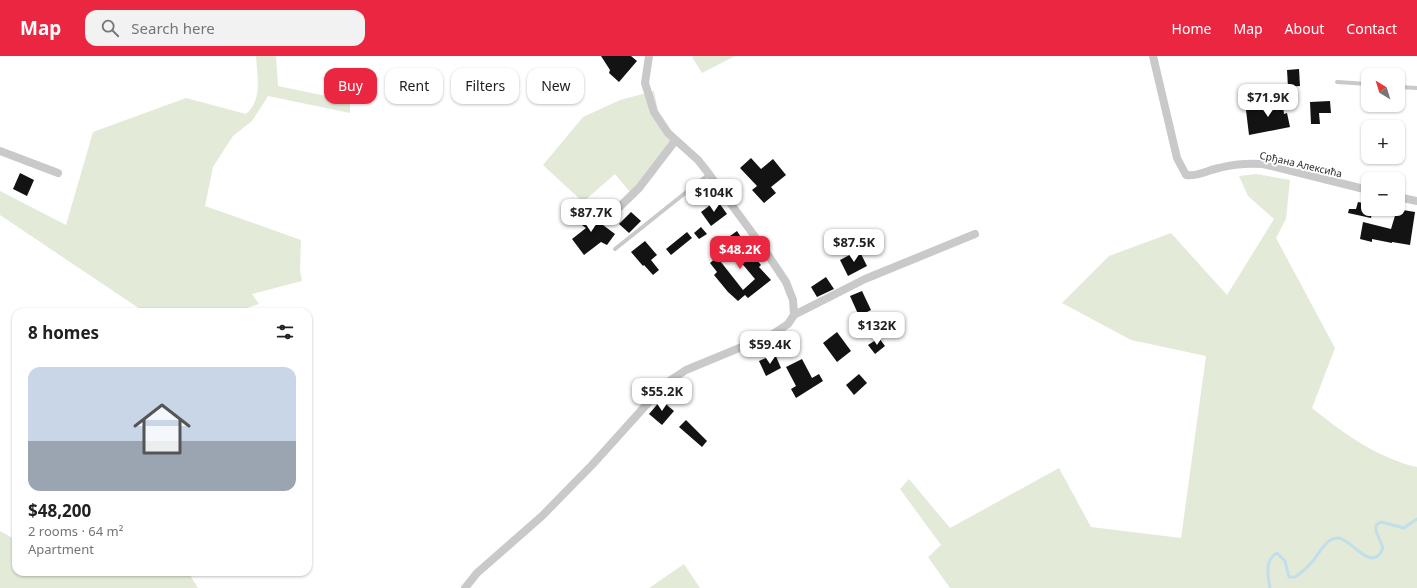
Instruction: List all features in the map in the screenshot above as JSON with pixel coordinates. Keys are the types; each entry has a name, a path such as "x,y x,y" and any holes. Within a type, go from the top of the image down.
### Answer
{"street":[{"path":"649,56 645,83 649,98 659,122 675,141 698,160 746,223 783,277 793,300 794,315"},
{"name":"Срђана Алексића","path":"1153,56 1179,166 1186,175 1248,163 1263,164 1361,188"},
{"path":"609,217 639,188 675,141"},
{"path":"0,151 58,173"},
{"path":"1405,199 1417,202"},
{"path":"465,588 477,573 542,516 564,494 666,383 686,370 778,331 788,324 794,315 865,279 974,234"}],"lane":[{"path":"1337,82 1361,84"},
{"path":"1405,87 1417,88"},
{"path":"615,249 709,174"}],"green space":[{"path":"256,56 276,56 278,86 324,96 324,104 350,104 350,113 268,96 252,121 233,136 213,167 205,206 301,240 300,271 302,281 252,294 259,304 247,308 139,308 0,215 0,191 66,225 93,132 186,98 246,114 255,102 258,87"},
{"path":"735,56 702,73 692,57"},
{"path":"654,91 659,116 678,140 635,198 615,174 583,202 543,165 583,117 620,100"},
{"path":"1256,174 1290,180 1286,219 1276,238 1335,348 1312,408 1361,444 1388,458 1417,467 1417,588 950,588 928,557 941,545 900,489 909,479 950,528 1059,468 1091,527 1181,538 1206,356 1131,340 1062,303 1109,256 1171,233 1227,295 1274,219 1248,196 1239,176"},
{"path":"0,531 12,538 12,576 190,576 198,588 0,588"},
{"path":"684,564 700,588 649,588"}],"building":[{"path":"601,56 631,56 637,61 619,82 609,73 610,70"},
{"path":"1299,69 1300,86 1288,87 1287,70"},
{"path":"1282,97 1284,114 1287,113 1290,127 1249,135 1246,110 1268,108 1267,99"},
{"path":"1330,101 1331,113 1319,113 1320,124 1311,124 1310,102"},
{"path":"751,158 761,169 773,159 786,175 771,187 776,193 764,203 752,190 757,186 740,168"},
{"path":"20,173 34,180 27,196 13,189"},
{"path":"717,200 727,214 711,226 701,212"},
{"path":"1358,202 1361,203 1361,216 1348,213 1349,209 1356,209"},
{"path":"583,210 615,234 607,245 601,242 584,255 572,239 586,228 575,220"},
{"path":"1405,210 1415,212 1410,245 1372,239 1372,242 1360,239 1363,222 1391,229 1395,216 1405,216"},
{"path":"631,212 641,221 629,233 619,224"},
{"path":"701,227 707,234 699,239 694,233"},
{"path":"737,231 744,242 743,243 761,265 759,267 771,280 748,298 745,295 738,301 728,292 714,275 717,272 710,263 717,257 743,290 755,279 723,241"},
{"path":"687,232 692,238 671,255 666,249"},
{"path":"645,241 657,255 651,260 659,270 653,275 631,252"},
{"path":"859,250 867,266 848,276 840,260"},
{"path":"826,277 834,289 817,297 811,287"},
{"path":"862,291 871,310 859,316 850,296"},
{"path":"837,332 851,351 837,362 823,343"},
{"path":"879,338 885,346 875,354 868,345"},
{"path":"775,354 781,368 766,376 759,361"},
{"path":"802,359 812,378 819,374 823,381 796,398 791,389 796,386 786,367"},
{"path":"859,374 867,383 854,395 846,385"},
{"path":"661,400 674,411 662,425 649,414"},
{"path":"686,420 707,441 702,447 679,427"}],"waterway":[{"path":"1270,588 1268,569 1270,560 1277,553 1285,561 1289,577 1295,577 1304,570 1326,544 1333,539 1338,538 1343,540 1367,557 1373,558 1378,555 1383,548 1376,531 1376,525 1381,522 1404,528 1417,519"}]}
